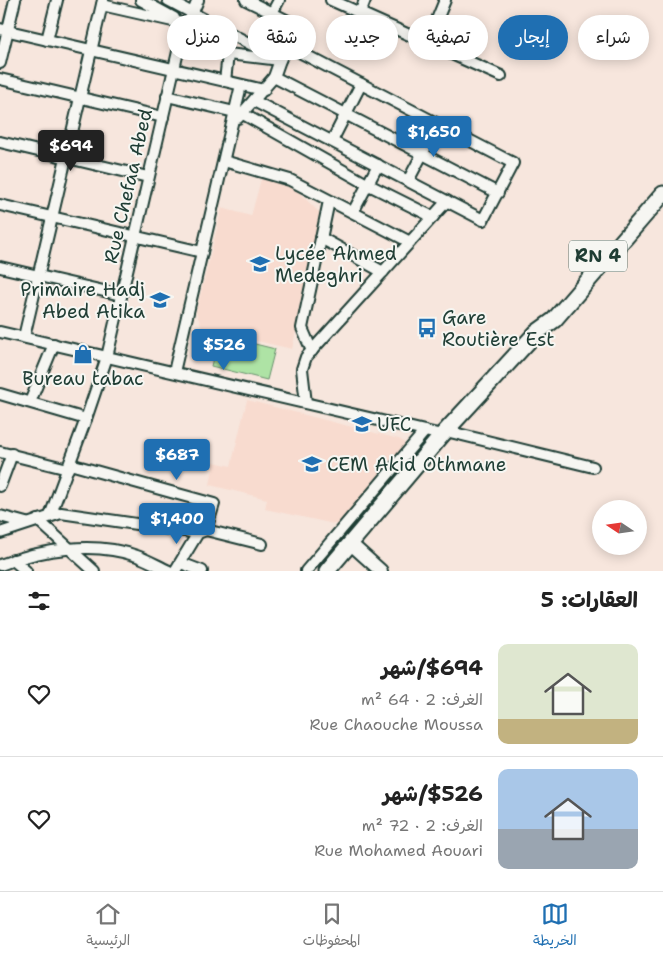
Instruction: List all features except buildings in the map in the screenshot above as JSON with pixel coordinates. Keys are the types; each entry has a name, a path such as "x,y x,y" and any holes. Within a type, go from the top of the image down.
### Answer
{"main road":[{"name":"RN 4","path":"536,333 548,313 663,181"},
{"name":"RN 4","path":"327,571 444,433 536,333 554,320 663,194"}],"street":[{"path":"0,63 4,30 15,0"},
{"path":"48,40 57,0"},
{"path":"141,0 169,15"},
{"path":"168,0 248,43"},
{"name":"Rue Chefaa Abed","path":"192,13 198,0"},
{"path":"246,0 276,15"},
{"path":"272,13 279,0"},
{"path":"331,0 408,35"},
{"path":"360,13 365,0"},
{"path":"439,15 445,0"},
{"path":"24,337 103,2 167,19"},
{"path":"4,30 264,90"},
{"name":"Rue Chefaa Abed","path":"50,516 107,356 176,60"},
{"path":"224,81 227,60"},
{"path":"174,372 232,124 239,113 254,101 274,77 280,60"},
{"path":"254,101 484,220 513,163 315,60"},
{"path":"464,60 501,76"},
{"path":"274,77 498,193"},
{"path":"0,79 163,117"},
{"path":"332,141 362,84"},
{"path":"239,113 242,85"},
{"path":"167,96 239,113 368,184 433,217"},
{"path":"408,181 438,124"},
{"path":"0,142 148,177"},
{"path":"224,160 290,180 410,242"},
{"path":"353,212 378,165"},
{"path":"312,350 302,328 329,201"},
{"path":"306,403 302,368 306,357 447,201"},
{"path":"0,205 202,252"},
{"path":"322,238 383,272"},
{"path":"0,267 121,295"},
{"path":"0,332 425,431 444,433 593,466"},
{"path":"30,402 54,344"},
{"path":"0,394 86,419"},
{"path":"306,571 425,431"},
{"path":"0,452 69,467 214,504 202,532 178,567 202,571"},
{"path":"0,486 12,454"},
{"path":"0,533 61,513 202,532 262,544"},
{"path":"0,516 26,523"},
{"path":"38,520 94,571"},
{"path":"351,544 381,571"},
{"path":"0,564 70,549 88,548 136,556 169,571"},
{"path":"13,560 26,571"}],"shaded area":[{"name":"Lycée Ahmed Medeghri","path":"262,176 289,183 322,215 292,349 202,328 196,312 222,208 251,216"},
{"name":"CEM Akid Othmane","path":"247,400 399,439 404,442 405,449 339,525 265,509 267,499 210,485 214,462 231,466"}],"green space":[{"path":"219,335 275,349 267,380 211,366"}],"place":[{"name":"Lycée Ahmed Medeghri","path":"260,264"},
{"name":"Primaire Hadj Abed Atika","path":"160,300"},
{"name":"Gare Routière Est","path":"427,328"},
{"name":"Bureau tabac","path":"83,354"},
{"name":"UFC","path":"362,424"},
{"name":"CEM Akid Othmane","path":"312,464"}]}
